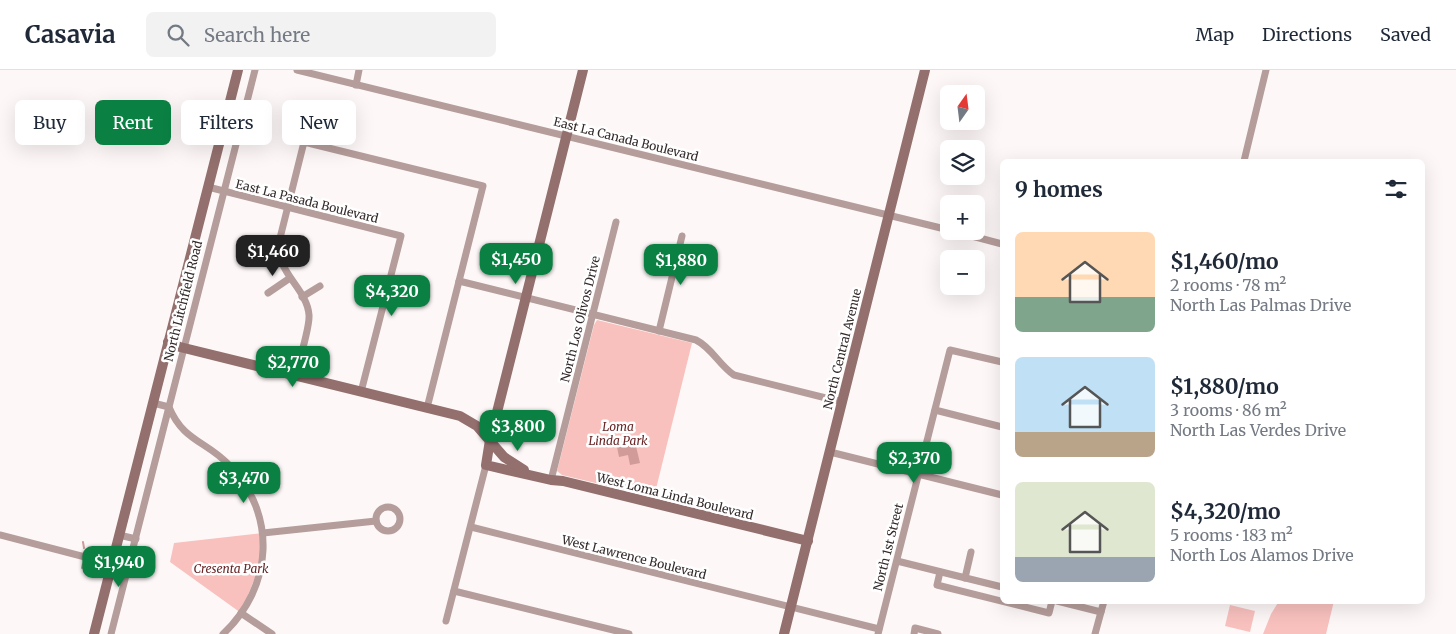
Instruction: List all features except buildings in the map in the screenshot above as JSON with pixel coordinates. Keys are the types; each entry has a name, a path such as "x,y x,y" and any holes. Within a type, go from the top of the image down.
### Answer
{"street":[{"name":"North Litchfield Road","path":"94,634 238,70"},
{"name":"North Litchfield Road","path":"111,634 255,70"},
{"name":"East La Canada Boulevard","path":"297,70 940,228"},
{"path":"356,84 360,70"},
{"path":"446,622 583,70"},
{"name":"North Central Avenue","path":"784,634 925,70"},
{"path":"1244,159 1266,70"},
{"path":"295,376 309,317 302,297 278,255 279,242 304,142 483,186 427,408"},
{"name":"East La Pasada Boulevard","path":"208,188 401,236 361,392"},
{"name":"North Los Olivos Drive","path":"550,480 616,222"},
{"path":"659,331 682,236"},
{"path":"985,239 1000,243"},
{"path":"268,293 290,278"},
{"path":"459,281 702,343 727,370 734,374 842,402"},
{"path":"302,297 320,286"},
{"name":"West Loma Linda Boulevard","path":"168,342 184,348 465,418 477,426 509,461 536,476"},
{"name":"North 1st Street","path":"879,632 950,350 1000,362"},
{"path":"153,403 169,407 178,426 186,434 228,464 242,480 258,510 263,534 263,557 260,575 254,593 241,613 223,634"},
{"path":"935,410 1000,426"},
{"path":"830,452 1000,494"},
{"name":"West Loma Linda Boulevard","path":"486,465 550,480 563,481 808,541"},
{"path":"263,534 376,521"},
{"name":"West Lawrence Boulevard","path":"471,527 879,632"},
{"path":"0,535 112,564"},
{"path":"119,535 136,539"},
{"path":"965,578 971,552"},
{"path":"897,561 1000,587"},
{"path":"940,572 937,585 1000,601"},
{"path":"454,591 628,634"},
{"path":"1013,604 1049,613 1051,604"},
{"path":"1069,604 1101,612"},
{"path":"1095,634 1103,604"},
{"path":"241,613 272,634"},
{"path":"914,634 915,628 938,634"}],"green space":[{"name":"Loma Linda Park","path":"597,320 692,343 654,497 562,475 557,471 594,325"},
{"name":"Cresenta Park","path":"263,533 263,557 241,613 170,562 174,543"},
{"path":"1277,604 1333,604 1326,634 1263,634"},
{"path":"1230,605 1255,611 1250,632 1225,626"}],"shaded area":[{"path":"634,438 640,463 630,465 628,455 619,457 616,442"}],"waterway":[{"path":"83,542 84,548"},
{"path":"82,568 83,564"}]}
